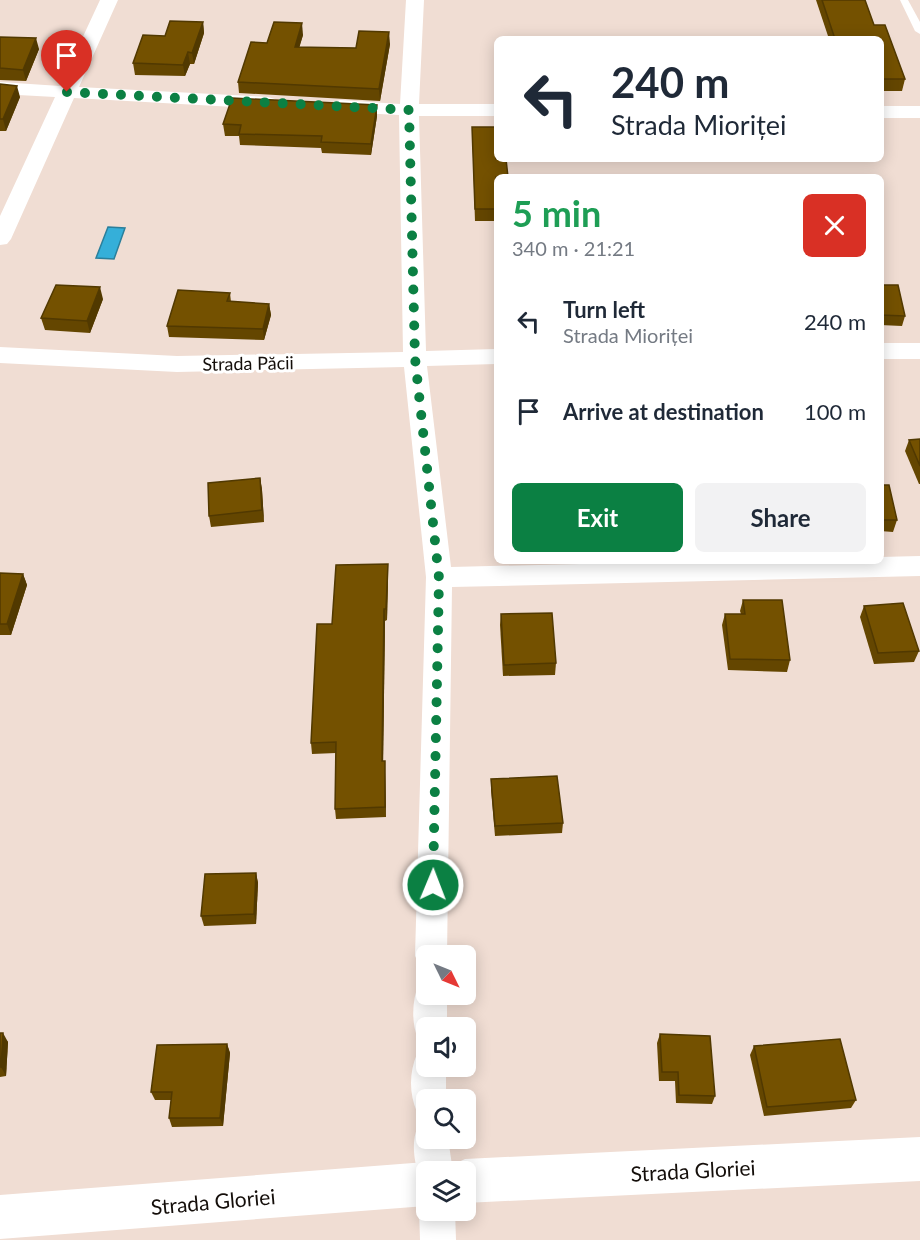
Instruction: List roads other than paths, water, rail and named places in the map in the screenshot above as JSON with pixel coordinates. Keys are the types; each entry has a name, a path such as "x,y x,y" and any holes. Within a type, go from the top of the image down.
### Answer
{"street":[{"path":"0,239 109,0"},
{"path":"415,0 409,110 415,358 439,578 432,945"},
{"path":"0,88 291,104"},
{"path":"326,106 409,110 494,110"},
{"path":"884,111 920,112"},
{"path":"884,351 920,351"},
{"name":"Strada Păcii","path":"0,355 177,364 376,362 415,358 494,356"},
{"path":"439,578 920,566"},
{"name":"Strada Gloriei","path":"476,1180 920,1159"},
{"name":"Strada Gloriei","path":"0,1217 416,1185"},
{"path":"437,1221 438,1240"}],"lane":[{"path":"903,0 920,31"}],"water":[{"path":"108,227 125,228 114,259 96,258"}]}
